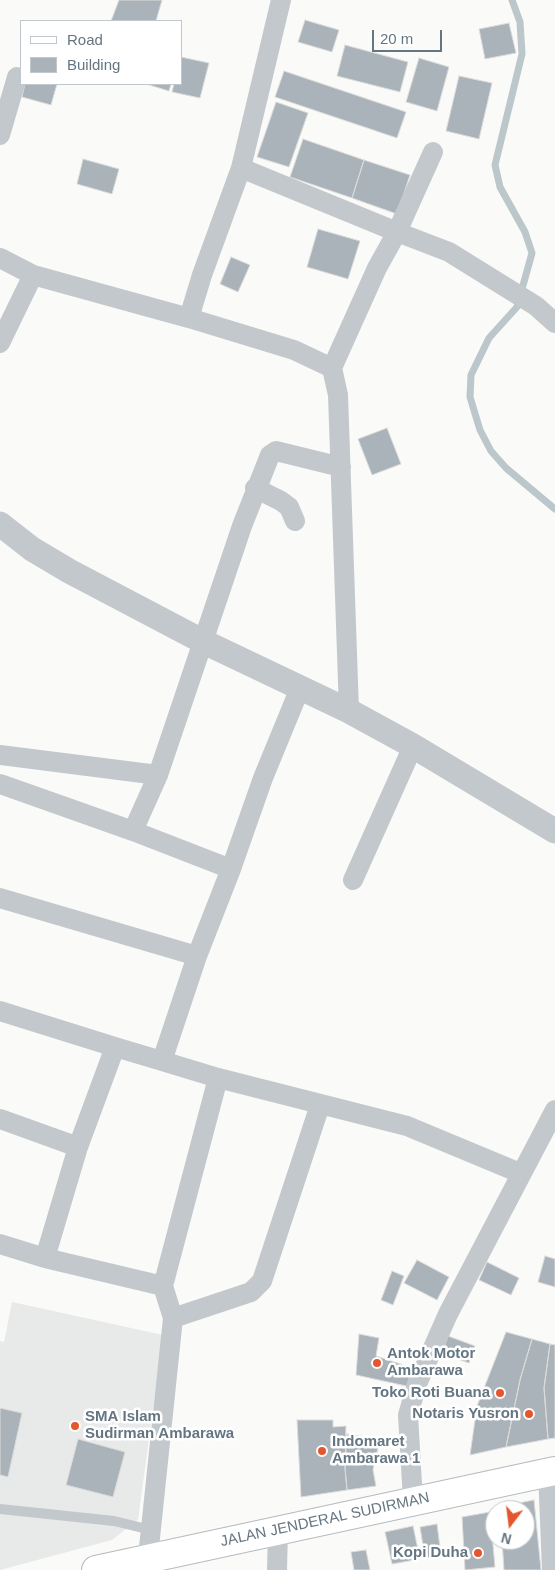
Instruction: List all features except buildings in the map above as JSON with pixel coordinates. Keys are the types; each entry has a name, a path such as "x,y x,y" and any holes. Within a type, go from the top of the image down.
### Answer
{"main road":[{"name":"JALAN JENDERAL SUDIRMAN","path":"96,1570 551,1472"}],"street":[{"path":"189,318 202,275 241,168 281,0"},
{"path":"0,135 17,77"},
{"path":"349,711 338,394 332,368 433,152"},
{"path":"241,168 449,252 536,306 555,323"},
{"path":"0,258 33,276 189,318 294,350 332,368"},
{"path":"0,343 33,276"},
{"path":"133,831 158,775 255,488 270,455 276,451 340,467"},
{"path":"255,488 289,507 295,521"},
{"path":"0,524 32,549 68,571 202,641 349,711 413,746 555,831"},
{"path":"162,1061 197,956 231,869 263,778 300,688"},
{"path":"353,880 413,746"},
{"path":"0,755 158,775"},
{"path":"0,784 133,831 231,869"},
{"path":"0,898 197,956"},
{"path":"0,1011 218,1078 407,1126 520,1173"},
{"path":"45,1258 78,1147 114,1047"},
{"path":"148,1558 173,1318 163,1286 218,1078"},
{"path":"173,1318 251,1292 262,1280 320,1105"},
{"path":"414,1500 408,1415 417,1384 448,1314 520,1173 555,1110"},
{"path":"0,1119 78,1147"},
{"path":"0,1244 45,1258 163,1286"},
{"path":"551,1472 552,1570"},
{"path":"277,1570 278,1530"}],"lane":[{"path":"0,1509 114,1521 151,1530"}],"shaded area":[{"name":"SMA Islam Sudirman Ambarawa","path":"12,1302 163,1335 138,1520 112,1540 0,1570 0,1341 4,1342"}],"waterway":[{"path":"512,0 520,22 522,54 495,165 500,187 525,232 532,253 517,307 489,338 471,375 470,397 480,430 491,451 506,468 555,509"}],"place":[{"name":"Antok Motor Ambarawa","path":"377,1363"},
{"name":"Toko Roti Buana","path":"500,1393"},
{"name":"Notaris Yusron","path":"529,1414"},
{"name":"SMA Islam Sudirman Ambarawa","path":"75,1426"},
{"name":"Indomaret Ambarawa 1","path":"322,1451"},
{"name":"Kopi Duha","path":"478,1553"}]}
